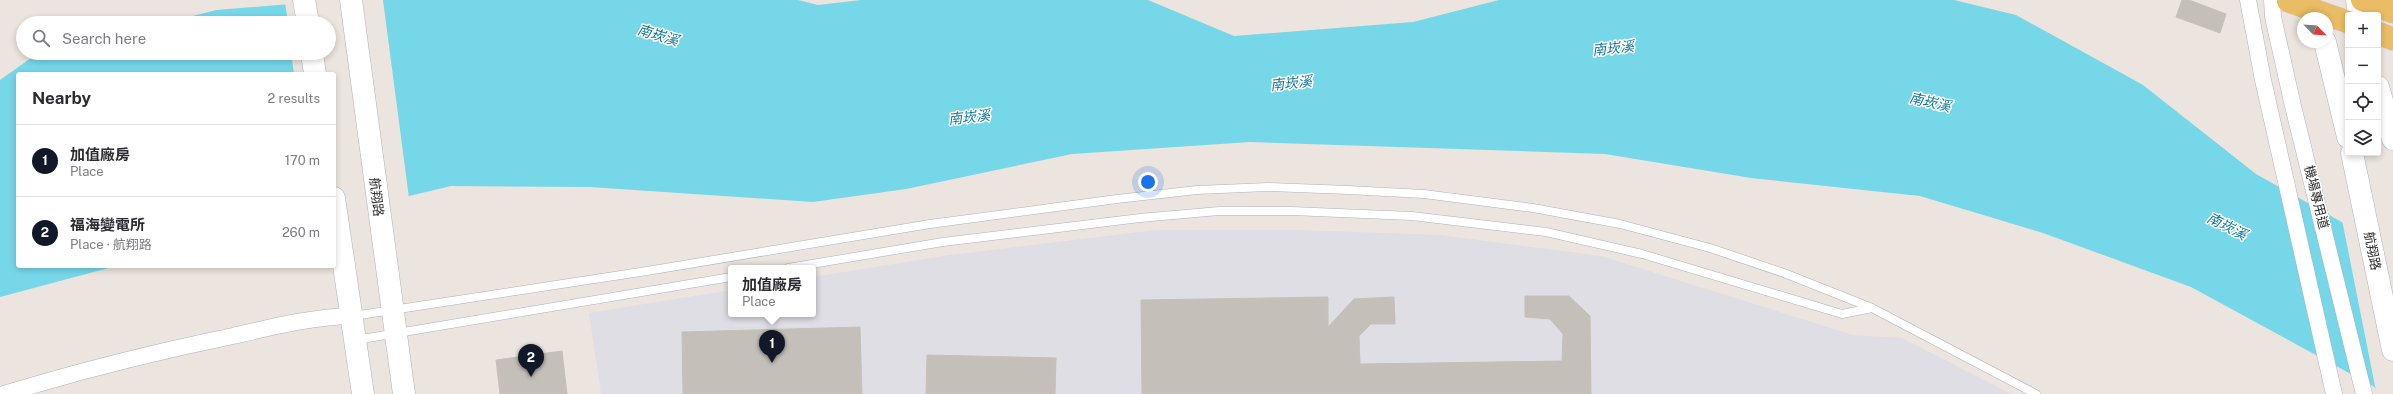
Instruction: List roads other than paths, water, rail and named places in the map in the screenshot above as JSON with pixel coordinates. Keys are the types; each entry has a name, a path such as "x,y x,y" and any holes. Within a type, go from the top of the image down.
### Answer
{"main road":[{"path":"2280,0 2320,10 2345,21"},
{"path":"2362,0 2393,12"}],"street":[{"path":"304,0 307,16"},
{"name":"航翔路","path":"351,0 404,394"},
{"name":"機場專用道","path":"2248,0 2264,80 2334,394"},
{"name":"機場專用道","path":"2280,0 2273,17 2293,106 2364,394"},
{"path":"2357,0 2359,12"},
{"path":"2326,48 2345,125"},
{"path":"313,60 316,72"},
{"path":"2381,97 2393,139"},
{"name":"航翔路","path":"2353,156 2362,193 2393,350"},
{"path":"336,212 363,394"},
{"path":"4,394 72,373 191,344 322,317 350,306"}],"lane":[{"path":"350,306 392,310 647,271 930,224 1175,192 1268,186 1424,194 1533,208 1620,224 1725,253 1784,272 1872,308 2036,394"},
{"path":"806,265 943,242 1140,218 1219,211 1291,211 1412,216 1546,232 1642,254 1842,314 1872,308"},
{"path":"355,341 728,278"}],"water":[{"name":"南崁溪","path":"339,0 798,0 818,5 861,0 1148,0 1234,36 1413,22 1499,0 1954,0 2016,15 2143,85 2256,174 2393,251 2393,394 2381,394 2373,386 2191,287 2043,233 1920,196 1751,178 1605,154 1250,142 1072,154 906,189 813,202 590,187 451,186 336,214 336,72 16,72 16,268 109,268 0,297 0,80 28,60 336,60 336,16 193,16 216,10"}],"place":[{"name":"加值廠房","path":"772,363"},
{"name":"福海變電所","path":"531,377"}]}
